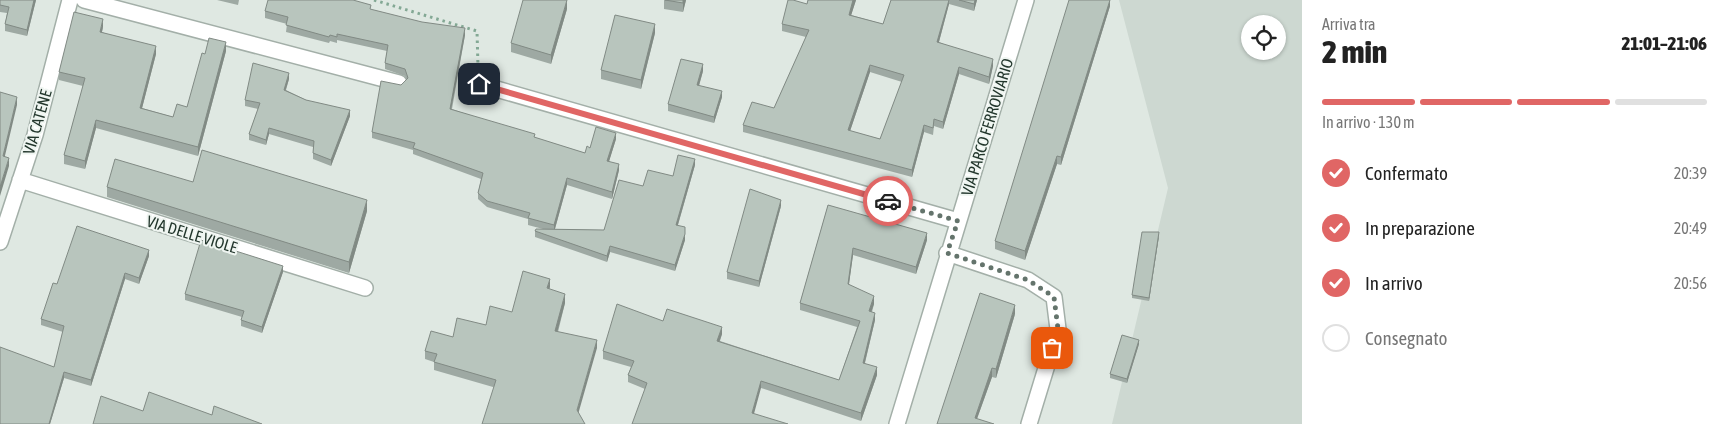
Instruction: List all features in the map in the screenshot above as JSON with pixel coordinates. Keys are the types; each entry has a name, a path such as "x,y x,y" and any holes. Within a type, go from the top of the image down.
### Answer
{"street":[{"name":"VIA CATENE","path":"0,242 35,135 70,0"},
{"path":"84,0 399,84"},
{"name":"VIA PARCO FERROVIARIO","path":"897,424 947,253 1026,0"},
{"path":"479,84 958,221"},
{"name":"VIA DELLE VIOLE","path":"20,180 365,288"},
{"path":"947,253 1028,280 1054,297 1058,329 1029,424"}],"path":[{"path":"374,0 477,30 479,84"}],"shaded area":[{"path":"1119,0 1302,0 1302,424 1112,424 1168,188"}],"building":[{"path":"0,0 34,0 27,30 5,24 9,7 0,5"},
{"path":"268,0 353,0 371,5 370,9 422,22 465,28 450,109 535,134 534,137 585,153 587,146 590,148 596,127 616,133 607,161 619,164 612,192 567,178 554,225 528,218 530,213 487,201 478,193 483,173 413,148 415,143 372,132 381,81 401,85 408,78 405,69 385,63 388,45 337,34 337,37 330,35 329,37 286,25 288,17 265,11"},
{"path":"523,0 567,0 551,55 511,43"},
{"path":"665,0 683,0 683,3"},
{"path":"788,0 807,4 808,0 853,0 849,15 883,24 891,0 949,0 937,42 993,59 989,77 959,67 943,122 934,119 933,128 924,125 912,170 743,125 752,102 774,108 809,30 782,24","holes":["870,65 904,75 880,139 848,130"]},
{"path":"959,0 975,0 974,4"},
{"path":"1069,0 1110,0 1061,157 1057,156 1025,251 995,241"},
{"path":"74,12 103,19 100,32 156,46 140,108 173,117 177,104 187,107 202,53 205,54 209,38 226,42 198,147 96,120 85,161 64,155 85,78 59,72"},
{"path":"615,15 655,24 641,80 601,70"},
{"path":"681,59 703,64 697,85 722,91 714,117 668,104"},
{"path":"253,63 289,73 284,90 306,100 350,110 331,160 313,153 314,141 269,128 266,140 249,134 260,103 245,100"},
{"path":"0,92 17,97 3,156 9,158 0,187"},
{"path":"202,150 367,200 349,262 107,187 115,159 193,182"},
{"path":"678,155 695,159 676,225 685,227 685,234 675,265 610,246 607,256 535,231 536,229 604,230 619,180 643,186 648,170 673,176"},
{"path":"750,189 781,200 759,281 727,272"},
{"path":"828,205 927,233 916,267 853,248 848,284 874,296 869,311 875,313 863,363 877,367 861,413 761,381 752,413 788,424 632,424 647,383 628,375 634,361 603,351 617,304 663,321 667,309 722,327 717,341 839,380 860,321 800,303"},
{"path":"77,226 149,250 139,278 125,273 91,380 64,372 49,424 0,424 0,347 54,367 64,326 41,319 53,283 57,284"},
{"path":"1142,232 1159,232 1149,298 1132,295"},
{"path":"201,240 283,266 262,327 241,320 244,311 185,294"},
{"path":"523,271 550,279 547,288 565,294 555,331 597,340 577,410 585,424 482,424 496,380 434,362 437,354 425,351 431,331 453,337 457,318 486,325 490,306 512,312"},
{"path":"980,293 1015,305 996,369 992,368 975,418 994,424 937,424"},
{"path":"1122,335 1139,340 1127,379 1110,374"},
{"path":"149,392 212,415 214,406 262,424 93,424 101,396 143,411"}],"way so far":[{"path":"888,201 958,221 947,253 1028,280 1054,297 1058,329 1052,348"}],"route":[{"path":"479,84 888,201"}]}
